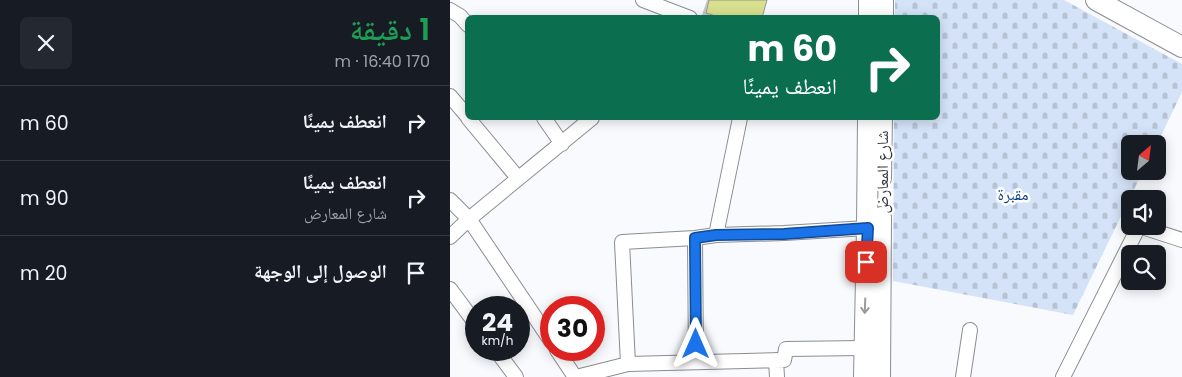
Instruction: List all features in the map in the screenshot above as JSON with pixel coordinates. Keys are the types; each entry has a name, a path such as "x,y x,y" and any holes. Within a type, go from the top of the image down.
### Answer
{"street":[{"path":"643,0 669,14"},
{"path":"869,0 869,15"},
{"path":"883,0 883,15"},
{"path":"1096,0 1182,47"},
{"path":"450,10 465,22"},
{"path":"450,96 465,114"},
{"path":"470,120 518,178"},
{"path":"545,120 562,144"},
{"path":"450,237 469,219 590,120"},
{"path":"716,235 740,120"},
{"name":"شارع المعارض","path":"868,120 868,228 864,348 877,377"},
{"name":"شارع المعارض","path":"877,377 882,120"},
{"path":"450,200 469,219 540,325"},
{"path":"628,364 622,242 716,235 784,234 868,228"},
{"path":"1064,377 1135,235"},
{"path":"1166,235 1182,240"},
{"path":"695,238 696,362"},
{"path":"450,289 465,309"},
{"path":"963,377 970,330"},
{"path":"565,361 576,377 628,364 784,360 786,349 864,348"},
{"path":"776,360 776,377"},
{"path":"504,361 516,377"}],"green space":[{"name":"مقبرة","path":"895,0 1064,0 1182,64 1182,92 1161,135 1121,135 1121,180 1139,180 1134,190 1121,190 1121,216 1073,315 893,281 894,120 940,120 940,15 895,15"}],"building":[{"path":"709,0 767,0 763,15 712,15 706,13"}],"route":[{"path":"696,344 695,238 716,235 784,234 868,228 866,262"}]}
